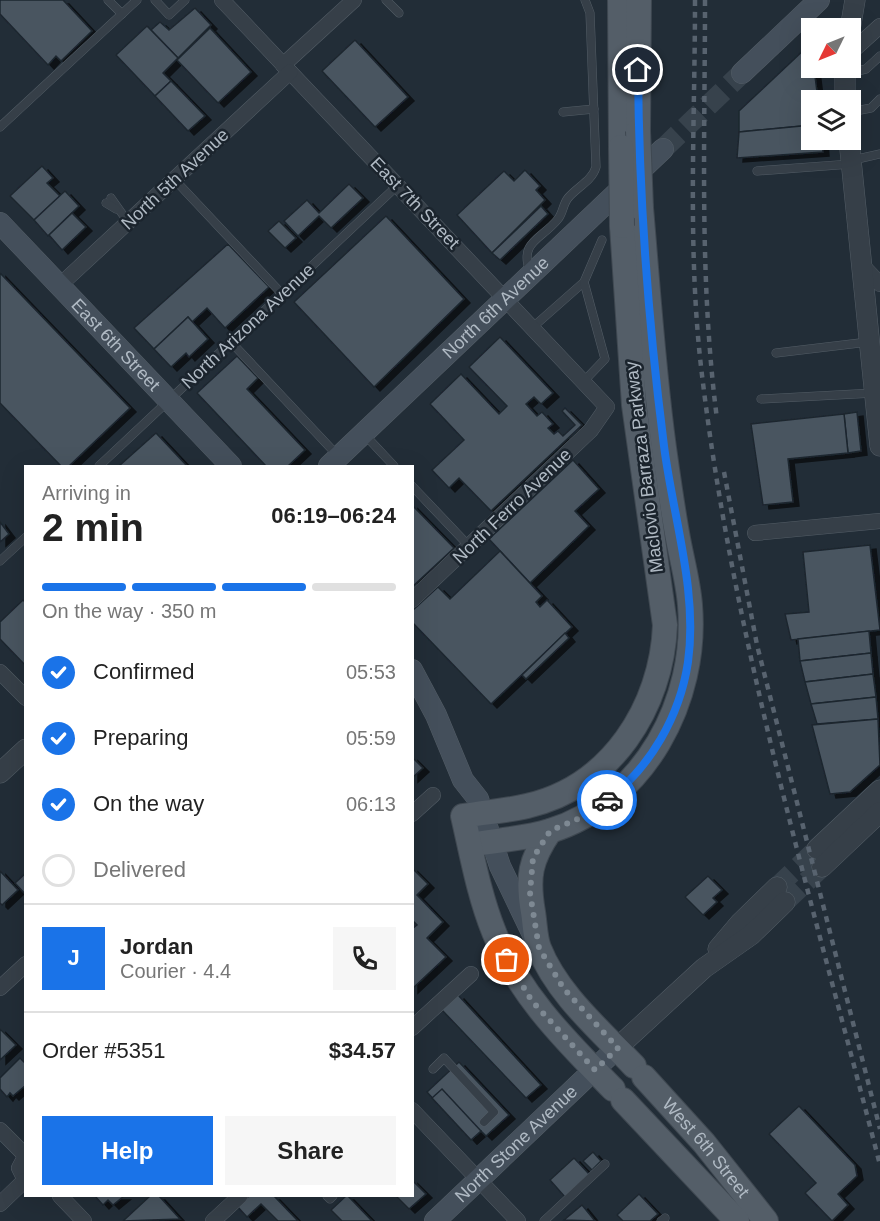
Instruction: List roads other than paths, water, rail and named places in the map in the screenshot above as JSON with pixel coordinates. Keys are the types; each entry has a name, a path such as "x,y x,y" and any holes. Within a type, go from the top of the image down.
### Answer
{"main road":[{"name":"Maclovio Barraza Parkway","path":"473,814 528,806 556,796 590,777 610,760 630,736 648,704 662,660 666,625 634,405 622,226 620,0"},
{"name":"Maclovio Barraza Parkway","path":"481,843 550,831 582,817 628,784 663,737 678,701 688,664 690,606 664,448 641,208 638,131 639,0"},
{"path":"742,73 819,0"},
{"name":"North 6th Avenue","path":"334,462 663,149"},
{"name":"East 6th Street","path":"0,223 230,465"},
{"path":"414,674 436,715 464,780 481,843 484,903 494,933 507,960 532,1001 595,1070"},
{"path":"539,948 530,875 533,858 550,831"},
{"path":"481,843 564,989 618,1048"},
{"name":"North Stone Avenue","path":"435,1221 618,1048"},
{"name":"West 6th Street","path":"618,1048 704,1143 766,1221"},
{"name":"West 6th Street","path":"595,1070 737,1221"}],"street":[{"name":"East 7th Street","path":"222,0 607,407"},
{"name":"North 5th Avenue","path":"59,286 174,179 354,0"},
{"path":"852,18 855,0"},
{"path":"861,43 880,26"},
{"path":"850,150 877,397 880,446"},
{"path":"861,264 880,284"},
{"name":"North Ferro Avenue","path":"414,598 591,430 607,407"},
{"path":"755,533 880,521"},
{"path":"0,672 24,696"},
{"path":"0,773 24,751"},
{"path":"880,790 820,858 880,812"},
{"path":"414,812 433,795"},
{"name":"North Stone Avenue","path":"618,1048 704,968 751,935 781,895"},
{"path":"0,988 24,966"},
{"path":"414,1026 471,974"},
{"path":"414,1112 518,1221"},
{"path":"0,1130 24,1154"},
{"path":"24,1157 19,1168 24,1180"},
{"path":"0,1204 24,1183"},
{"path":"61,1197 84,1221"},
{"path":"213,1221 239,1197"}],"lane":[{"path":"108,0 122,14"},
{"path":"0,127 137,0"},
{"path":"155,0 169,15 185,0"},
{"path":"386,0 399,13"},
{"path":"531,274 525,259 529,246 558,219 568,198 595,172 590,13 585,0"},
{"path":"861,69 866,69 880,56"},
{"path":"861,110 871,108 880,99"},
{"path":"563,112 594,109"},
{"path":"757,171 851,162 880,154"},
{"path":"174,179 282,294"},
{"name":"North Arizona Avenue","path":"100,465 398,185"},
{"path":"109,201 128,222"},
{"path":"532,327 584,282 602,240"},
{"path":"584,282 605,359 584,381"},
{"path":"231,342 334,462"},
{"path":"776,353 870,342"},
{"path":"761,399 877,397"},
{"path":"364,434 393,465"},
{"path":"414,488 469,547"},
{"path":"0,561 24,539"},
{"path":"433,1069 444,1058 494,1112 484,1122"},
{"path":"544,1221 605,1164"}],"tunnel":[{"path":"663,149 742,73"},
{"path":"777,887 817,849"},
{"path":"785,902 822,867"}],"railway":[{"path":"695,0 693,235 697,329 716,475 734,575 778,773 880,1165"},
{"path":"705,0 705,262 711,367 717,419"},
{"path":"724,472 757,645 880,1129"}]}
